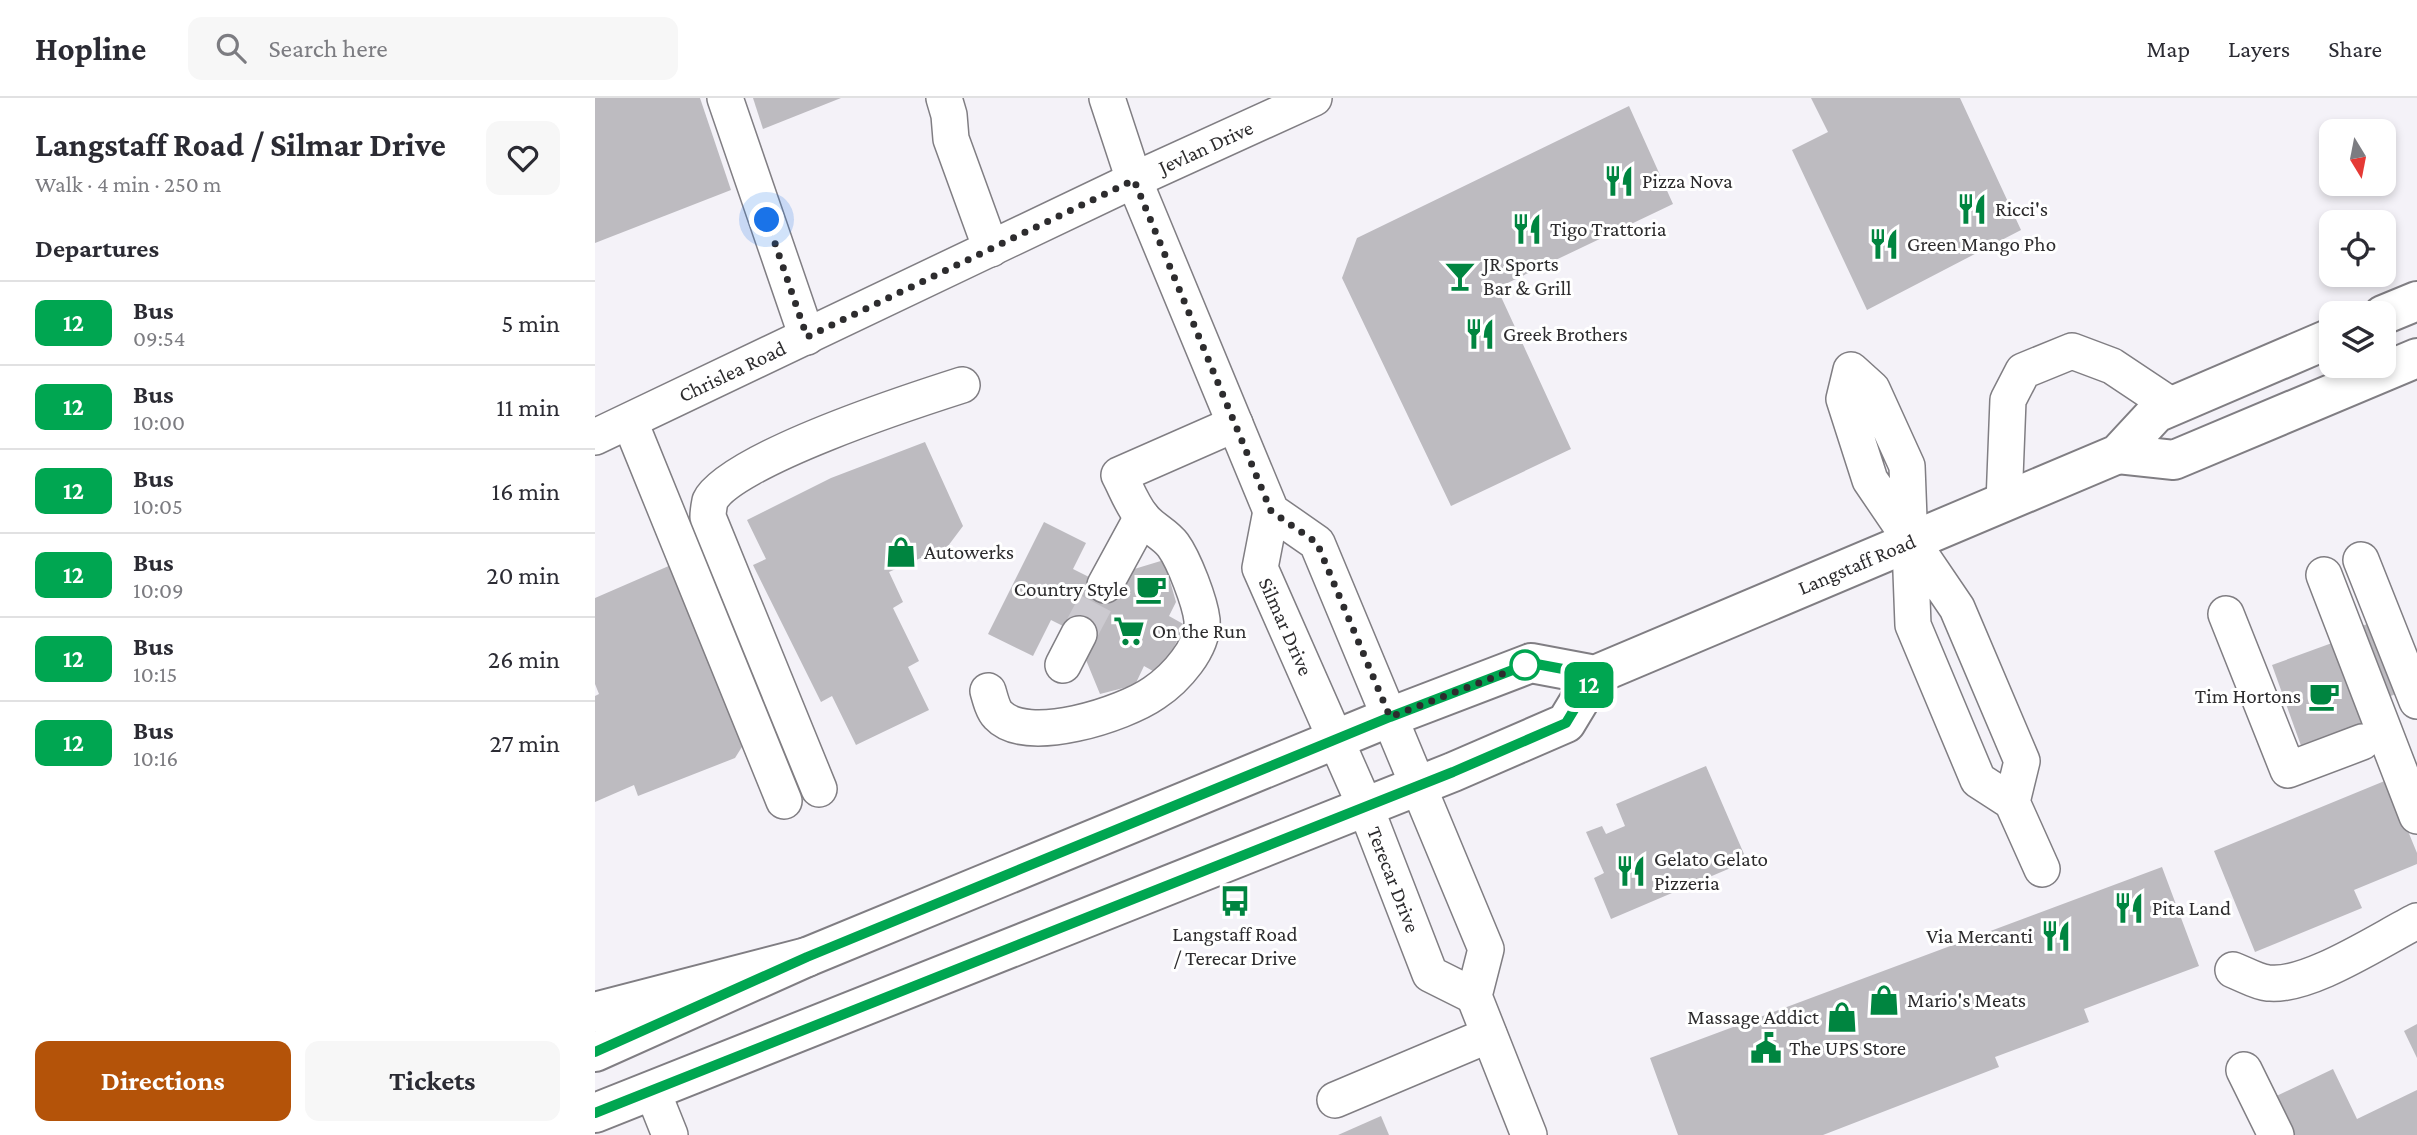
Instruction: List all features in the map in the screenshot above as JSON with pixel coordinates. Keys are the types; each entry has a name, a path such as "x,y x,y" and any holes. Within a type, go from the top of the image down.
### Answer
{"main road":[{"path":"2396,310 2417,301"},
{"name":"Langstaff Road","path":"1595,675 2118,454 2156,413 2319,343"},
{"name":"Langstaff Road","path":"2118,454 2174,460 2417,358"},
{"path":"595,1052 807,957 1390,717 1531,663 1595,675 1566,723 1418,785 595,1113"},
{"path":"595,1012 807,957"}],"street":[{"path":"725,98 807,337"},
{"path":"740,98 755,142"},
{"path":"944,98 951,139 991,249"},
{"path":"1107,98 1134,180 1271,511 1317,543 1486,949 1474,996 1529,1135"},
{"name":"Jevlan Drive","path":"1134,180 1298,101"},
{"name":"Chrislea Road","path":"595,437 1134,180"},
{"path":"2004,503 2008,400 2023,371 2072,351 2112,366 2172,407"},
{"path":"818,789 708,517 711,500 734,478 796,446 867,416 962,385"},
{"path":"630,422 784,801"},
{"path":"990,712 1014,725 1037,730 1068,725 1151,695 1178,674 1195,646 1202,621 1192,585 1174,546 1142,517 1119,475 1235,424"},
{"name":"Silmar Drive","path":"1271,511 1261,568 1336,740"},
{"path":"1105,585 1142,517"},
{"path":"1911,543 1957,608 2022,761 2012,802"},
{"path":"1911,543 1913,625 1978,780 2012,802 2042,869"},
{"path":"2361,560 2417,701"},
{"path":"2324,575 2417,816"},
{"path":"2226,614 2288,770 2361,742"},
{"path":"1063,665 1079,634"},
{"name":"Terecar Drive","path":"1336,740 1365,806 1430,974 1474,996"},
{"path":"2233,970 2266,983 2287,983 2360,951 2417,921"},
{"path":"1335,1101 1489,1035"},
{"path":"2244,1070 2276,1135"},
{"path":"652,1090 670,1135"}],"building":[{"path":"595,98 700,98 731,190 595,243"},
{"path":"753,98 841,98 763,129"},
{"path":"1811,98 1960,98 2021,230 1867,310 1792,150 1828,132"},
{"path":"1629,106 1673,204 1497,288 1571,449 1451,506 1342,278 1357,238"},
{"path":"925,442 963,526 948,546 889,572 903,602 893,608 919,661 908,667 929,710 856,745 832,696 821,702 753,565 766,559 747,520 831,478"},
{"path":"1044,522 1086,543 1073,569 1119,592 1131,570 1164,560 1176,602 1169,616 1185,625 1160,675 1144,666 1135,685 1100,694 1086,660 1093,641 1051,620 1033,656 988,634"},
{"path":"671,565 745,742 735,758 638,796 634,785 595,802 595,696 599,694 595,684 595,598"},
{"path":"2397,613 2417,686 2388,697 2362,626"},
{"name":"Tim Hortons","path":"2343,639 2376,728 2304,754 2272,665"},
{"path":"1706,766 1747,861 1611,919 1594,878 1604,873 1586,832 1602,826 1606,834 1625,826 1616,804"},
{"path":"2387,780 2417,853 2417,864 2354,890 2362,908 2255,952 2214,851"},
{"path":"2162,867 2199,966 2084,1009 2089,1022 1995,1057 1999,1067 1823,1135 1678,1135 1650,1058"},
{"path":"2417,1024 2417,1058 2404,1031"},
{"path":"2333,1069 2357,1119 2417,1090 2417,1135 2285,1135 2268,1100"},
{"path":"1381,1116 1389,1135 1338,1135"}],"tunnel":[{"path":"1079,634 1105,585"}],"bus line":[{"name":"12","path":"595,1052 807,957 1390,717 1531,663 1595,675 1566,723 1453,772 595,1113"}],"place":[{"name":"Pizza Nova","path":"1619,181"},
{"name":"Ricci's","path":"1972,209"},
{"name":"Tigo Trattoria","path":"1527,229"},
{"name":"Green Mango Pho","path":"1884,244"},
{"name":"JR Sports Bar & Grill","path":"1460,276"},
{"name":"Greek Brothers","path":"1480,334"},
{"name":"Autowerks","path":"901,552"},
{"name":"Country Style","path":"1151,589"},
{"name":"On the Run","path":"1129,631"},
{"name":"Tim Hortons","path":"2324,696"},
{"name":"Gelato Gelato Pizzeria","path":"1631,871"},
{"name":"Langstaff Road / Terecar Drive","path":"1235,901"},
{"name":"Pita Land","path":"2129,908"},
{"name":"Via Mercanti","path":"2056,936"},
{"name":"Mario's Meats","path":"1884,1000"},
{"name":"Massage Addict","path":"1842,1017"},
{"name":"The UPS Store","path":"1766,1048"}],"route":[{"path":"767,220 807,337 1134,180 1271,511 1317,543 1390,717 1531,663 1525,665"}]}
